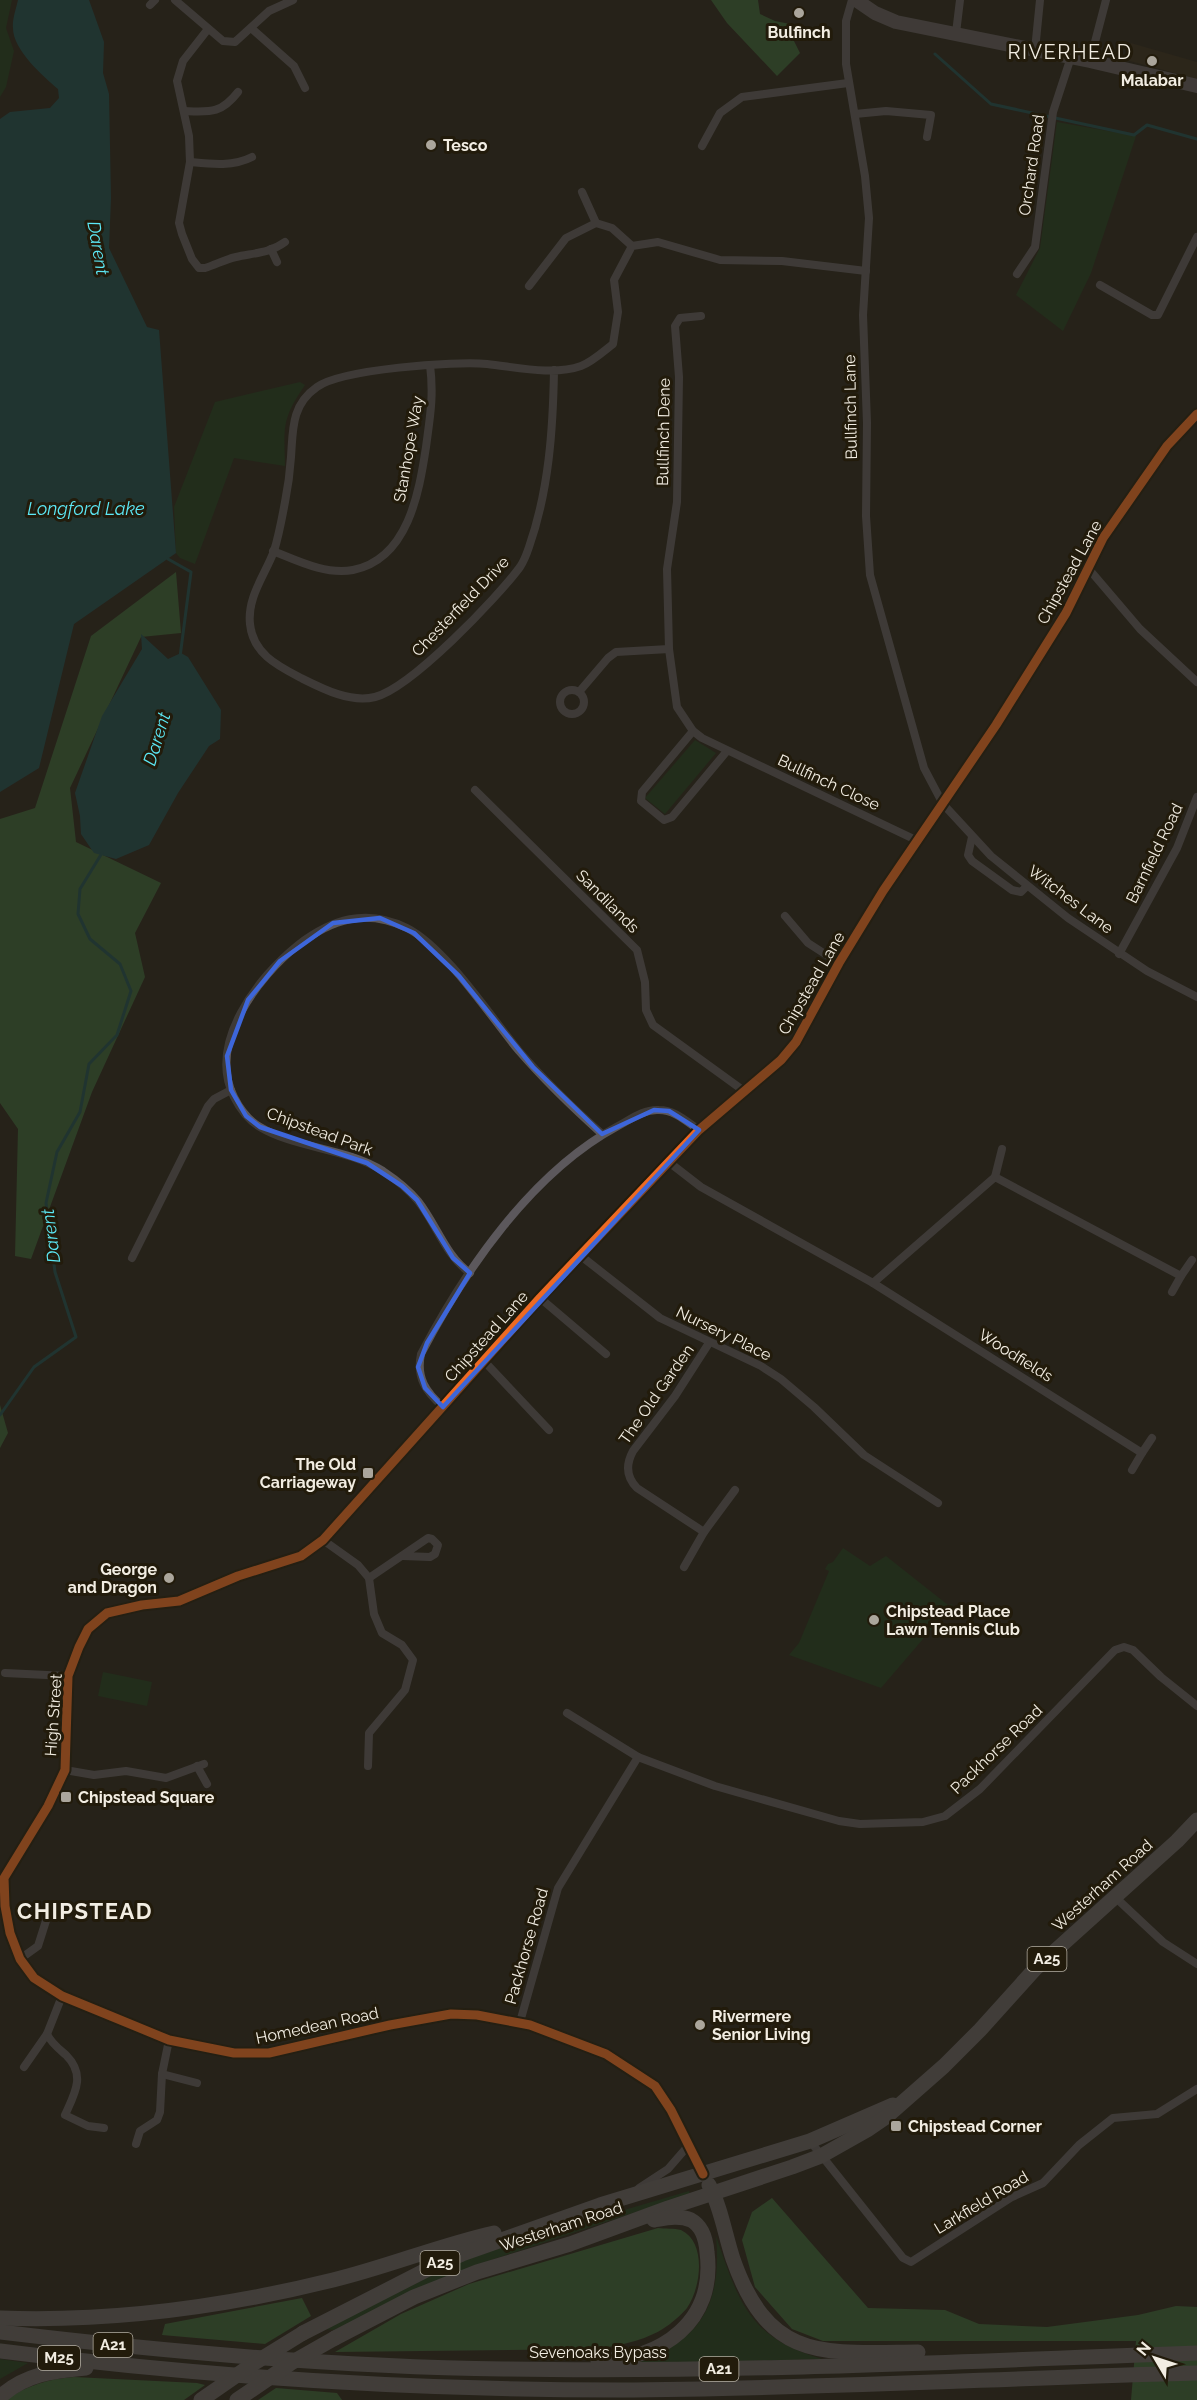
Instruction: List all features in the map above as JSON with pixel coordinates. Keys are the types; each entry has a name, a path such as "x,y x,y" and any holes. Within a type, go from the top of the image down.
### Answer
{"highway":[{"name":"Westerham Road","path":"237,2400 291,2363 414,2297 477,2272 625,2224 821,2156 867,2130 886,2117 966,2044 1035,1969 1177,1841 1197,1820"},
{"name":"Westerham Road","path":"201,2400 303,2333 436,2265 538,2226 625,2197 810,2141 902,2102"},
{"path":"704,2174 713,2193 733,2258 750,2299 768,2324 786,2337 808,2346 831,2351 926,2352 980,2360"},
{"path":"457,2368 619,2360 647,2352 674,2337 693,2318 704,2292 708,2268 704,2236 697,2225 683,2218 671,2217 625,2224"},
{"path":"0,2318 52,2319 112,2315 225,2302 332,2280 490,2234 538,2226"},
{"name":"Sevenoaks Bypass","path":"0,2332 225,2355 457,2368 675,2370 1197,2353"},
{"name":"M25","path":"0,2351 119,2365"},
{"path":"0,2397 12,2386 36,2375 119,2365"},
{"name":"A21","path":"119,2365 367,2384 555,2389 667,2389 1197,2373"},
{"path":"557,2400 667,2389"}],"main road":[{"path":"854,0 875,13 897,22 1090,61 1197,86"}],"street":[{"path":"175,0 223,41 235,42 269,11 293,0"},
{"name":"Bullfinch Lane","path":"854,0 846,21 845,49 848,83 855,114 869,218 863,315 867,423 866,516 870,575 924,768 943,804"},
{"path":"956,33 960,0"},
{"path":"1035,50 1040,0"},
{"path":"1090,61 1106,0"},
{"path":"251,28 298,63 304,88"},
{"path":"208,29 183,61 177,81 189,136 190,162 179,223 182,234 195,264 205,268 234,257 253,255 285,242"},
{"name":"Orchard Road","path":"1017,274 1035,247 1053,112 1071,57"},
{"path":"702,146 720,114 742,98 848,83"},
{"path":"184,111 213,111 227,106 238,92"},
{"path":"855,114 886,111 931,115 927,137"},
{"path":"190,162 211,165 242,163 252,157"},
{"path":"582,192 596,223"},
{"path":"529,286 566,238 596,223 612,228 632,246 658,242 720,260 783,261 866,271"},
{"path":"1100,285 1152,315 1158,315 1197,237"},
{"name":"Chesterfield Drive","path":"554,370 548,471 538,518 522,565 450,642 424,666 394,687 378,697 363,699 346,697 314,684 282,668 264,655 250,627 251,601 273,551 290,473 294,418 305,398 315,388 340,377 430,365 484,364 554,370 582,366 614,344 618,312 614,280 632,246"},
{"path":"271,249 277,262"},
{"name":"Bullfinch Dene","path":"667,569 677,502 679,377 675,326 680,318 701,316"},
{"name":"Stanhope Way","path":"273,551 303,563 341,571 368,565 391,548 412,511 422,475 433,392 430,365"},
{"name":"Chipstead Lane","path":"339,1523 540,1298 699,1130 781,1060 796,1042 839,963 971,759 996,725 1066,613 1101,541 1167,446 1197,414"},
{"path":"1088,568 1140,629 1197,682"},
{"name":"Bullfinch Close","path":"667,569 669,649 677,707 693,731 727,751 918,841"},
{"path":"579,692 608,657 616,652 669,649"},
{"path":"693,731 642,792 641,801 664,820 672,817 727,751"},
{"name":"Sandilands","path":"475,790 637,950 645,982 646,1010 653,1024 744,1091"},
{"name":"Barnfield Road","path":"1119,954 1177,848 1197,797"},
{"name":"Witches Lane","path":"943,804 972,837 1027,886 1068,918 1153,975 1197,997"},
{"path":"972,837 968,855 972,861 1012,890 1021,891 1027,886"},
{"path":"785,916 808,943 839,963"},
{"name":"Chipstead Park","path":"470,1274 453,1257 425,1211 402,1186 383,1171 367,1163 260,1127 246,1116 231,1090 227,1056 230,1040 248,1000 262,980 298,946 333,923 364,917 380,918 407,928 435,949 533,1067 602,1134"},
{"path":"132,1258 208,1106 214,1099 231,1090"},
{"path":"443,1407 425,1388 418,1367 421,1354 504,1223 585,1146 646,1110 669,1111 699,1130"},
{"path":"873,1283 995,1177 1002,1149"},
{"name":"Woodfields","path":"670,1163 701,1187 873,1283 1142,1453"},
{"path":"995,1177 1181,1276"},
{"name":"Nursery Place","path":"581,1257 660,1318 761,1366 780,1379 814,1407 864,1455 938,1503"},
{"path":"1172,1292 1192,1260"},
{"path":"540,1298 606,1354"},
{"name":"The Old Garden","path":"704,1532 637,1488 632,1482 628,1460 675,1396 709,1343"},
{"path":"484,1361 549,1430"},
{"path":"1132,1470 1152,1438"},
{"path":"684,1567 704,1532 735,1490"},
{"name":"High Street","path":"1,1889 6,1872 48,1806 65,1770 68,1676 88,1629 107,1613 142,1605 179,1601 238,1576 301,1556 323,1540 339,1523"},
{"path":"323,1540 358,1565 369,1578 374,1614 381,1633 402,1645 412,1660 405,1690 369,1733 368,1766"},
{"path":"369,1578 403,1556"},
{"name":"Packhorse Road","path":"567,1713 638,1756 715,1786 839,1821 860,1824 923,1822 945,1816 980,1789 1115,1650 1124,1647 1133,1650 1161,1677 1197,1706"},
{"path":"5,1673 68,1676"},
{"name":"Packhorse Road","path":"520,2022 558,1888 638,1756"},
{"path":"65,1770 94,1775 126,1772 166,1778 200,1765 207,1784"},
{"name":"Homedean Road","path":"1,1889 10,1933 20,1959 40,1983 62,1996 169,2040 234,2053 269,2053 390,2025 451,2014 520,2022 606,2054 656,2086 671,2110 688,2146"},
{"path":"1115,1897 1163,1942 1197,1964"},
{"path":"20,1959 38,1946 51,1905"},
{"path":"24,2067 47,2034 62,1996"},
{"path":"47,2034 72,2061 77,2071 76,2090 65,2115 88,2126 104,2128"},
{"path":"136,2144 140,2131 157,2120 160,2112 162,2073 169,2040"},
{"path":"162,2073 197,2083"},
{"name":"Larkfield Road","path":"810,2141 903,2258 911,2262 1012,2197 1043,2183 1079,2145 1113,2118 1157,2114 1197,2089"},
{"path":"625,2197 668,2169 688,2146 704,2174"}],"highlighted area":[{"path":"380,918 414,933 459,976 533,1067 602,1134 654,1110 669,1111 699,1130 443,1407 425,1388 418,1367 427,1343 470,1273 453,1258 417,1200 402,1186 367,1163 260,1127 246,1116 231,1090 227,1056 248,1000 280,961 333,923"}],"shaded area":[{"path":"1131,43 1197,62 1197,79 1126,60"}],"green space":[{"path":"0,0 12,0 6,28 14,51 6,87 0,97"},
{"path":"711,0 758,0 760,14 775,21 795,25 794,41 800,53 777,76 727,23"},
{"path":"1057,122 1136,136 1091,273 1063,331 1016,295 1040,248"},
{"path":"300,382 305,385 292,406 286,423 285,466 234,458 195,564 180,558 176,553 174,507 215,402"},
{"path":"176,572 181,633 141,637 70,788 76,842 161,883 135,933 145,977 92,1092 31,1259 15,1256 18,1129 0,1103 0,819 35,808 91,636"},
{"path":"695,740 716,753 665,814 645,798"},
{"path":"0,1405 8,1433 0,1448"},
{"name":"Chipstead Place Lawn Tennis Club","path":"843,1548 870,1566 886,1556 948,1605 953,1604 881,1688 789,1655 799,1643 829,1571 825,1569"},
{"path":"103,1672 152,1682 147,1706 98,1696"},
{"path":"689,2191 690,2194 470,2267 334,2330 325,2329 457,2263 532,2237"},
{"path":"772,2198 868,2308 945,2310 979,2324 1047,2327 1138,2315 1176,2306 1197,2307 1197,2400 1131,2400 1136,2341 823,2341 792,2329 755,2287 742,2240 752,2212"},
{"path":"658,2228 681,2230 689,2236 695,2244 698,2255 698,2278 692,2299 685,2310 662,2330 644,2338 597,2349 335,2352 401,2314 469,2284"},
{"path":"716,2236 740,2299 762,2329 797,2350 822,2359 640,2362 662,2353 679,2342 704,2315 716,2280"},
{"path":"302,2298 311,2316 265,2344 162,2335 165,2324"},
{"path":"0,2359 28,2363 0,2379"},
{"path":"74,2377 205,2385 184,2400 6,2400 38,2384"},
{"path":"276,2388 337,2393 342,2400 258,2400"}],"water":[{"name":"Longford Lake","path":"18,0 89,0 104,42 103,73 109,94 111,198 109,248 147,327 159,330 176,553 74,624 39,768 0,792 0,119 10,112 50,108 59,98 58,89 23,54 14,36 13,22"},
{"path":"141,634 168,659 181,653 188,657 221,710 220,739 209,746 178,793 149,845 116,859 94,853 81,834 75,793 102,716 142,649"}],"waterway":[{"path":"935,54 991,104 1134,135 1147,125 1197,139"},
{"name":"Darent","path":"168,559 191,572 180,657"},
{"name":"Darent","path":"0,1415 34,1367 76,1337 55,1272 46,1203 57,1152 80,1112 89,1064 117,1035 131,991 120,964 90,939 78,914 80,889 102,853"}],"cycle path":[{"path":"703,2174 671,2110 655,2086 606,2054 530,2025 477,2015 451,2014 390,2025 269,2053 234,2053 169,2040 62,1996 34,1978 20,1959 10,1933 5,1906 4,1878 48,1806 65,1770 68,1676 88,1629 107,1613 142,1605 179,1601 238,1576 301,1556 323,1540 540,1298 699,1130 781,1060 796,1042 839,963 883,891 996,725 1066,613 1103,538 1167,446 1197,414"}],"place":[{"name":"Bulfinch","path":"799,13"},
{"name":"Malabar","path":"1152,61"},
{"name":"Tesco","path":"431,145"},
{"name":"The Old Carriageway","path":"368,1473"},
{"name":"George and Dragon","path":"169,1578"},
{"name":"Chipstead Place Lawn Tennis Club","path":"874,1620"},
{"name":"Chipstead Square","path":"66,1797"},
{"name":"Rivermere Senior Living","path":"700,2025"},
{"name":"Chipstead Corner","path":"896,2126"}],"district":[{"name":"RIVERHEAD","path":"1070,52"},
{"name":"CHIPSTEAD","path":"85,1911"}]}
